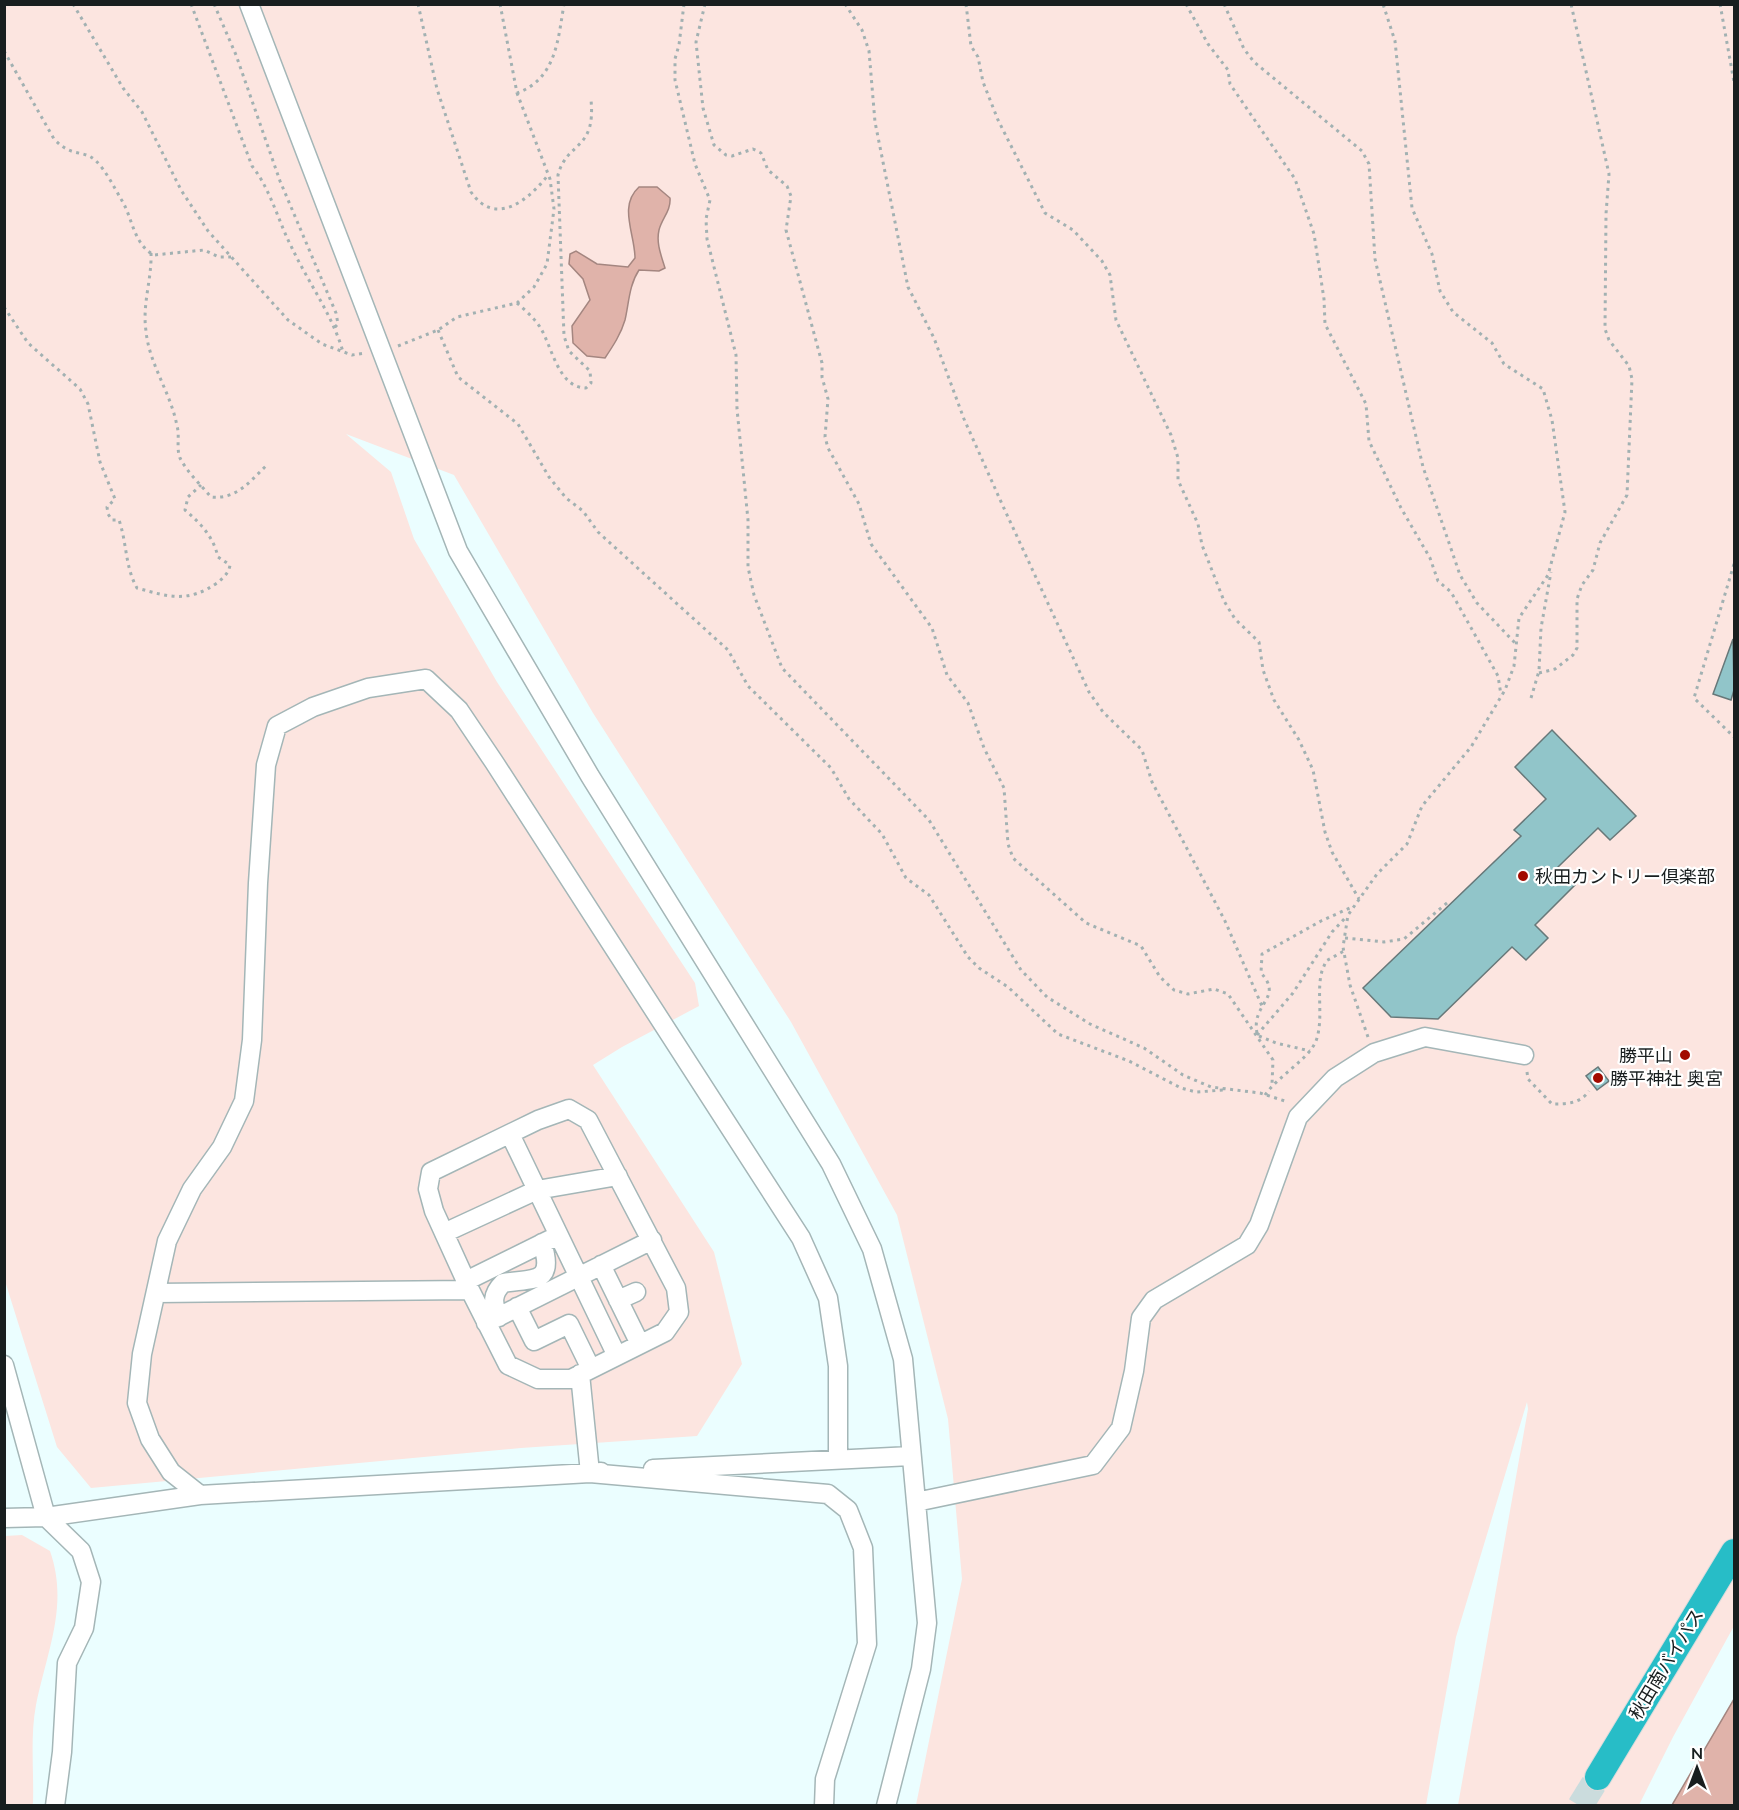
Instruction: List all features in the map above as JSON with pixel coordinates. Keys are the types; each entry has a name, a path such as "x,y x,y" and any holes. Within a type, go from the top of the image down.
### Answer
{"highway":[{"name":"秋田南バイパス","path":"1598,1777 1734,1552"}],"street":[{"path":"249,4 458,551 555,720 831,1164 872,1249 903,1359 927,1623 921,1669 886,1806"},
{"path":"200,1495 171,1472 150,1439 137,1403 142,1354 167,1241 192,1189 222,1148 244,1101 252,1040 258,883 266,765 277,726 313,707 368,688 426,679 459,710 494,762 801,1238 828,1298 838,1366 838,1458"},
{"path":"916,1502 1093,1465 1121,1428 1134,1371 1141,1318 1154,1300 1247,1245 1259,1225 1298,1117 1335,1078 1374,1053 1425,1037 1524,1055"},
{"path":"568,1109 588,1120 676,1288 679,1312 665,1332 571,1379 538,1379 508,1365 492,1320 468,1286 444,1233 428,1189 431,1172 510,1134 568,1109"},
{"path":"492,1320 495,1290 503,1283 524,1283 537,1279 546,1271 548,1260 550,1239 537,1190 510,1134"},
{"path":"444,1233 537,1190 618,1176"},
{"path":"550,1239 578,1276 617,1356"},
{"path":"156,1293 468,1286 550,1239"},
{"path":"492,1320 652,1240"},
{"path":"601,1265 640,1344"},
{"path":"618,1300 636,1292"},
{"path":"517,1307 534,1341 569,1324 586,1371 590,1473"},
{"path":"4,1365 46,1517 81,1551 91,1582 84,1628 67,1663 62,1752 55,1806"},
{"path":"4,1518 46,1517 200,1495 838,1458 911,1456"},
{"path":"590,1473 828,1494 848,1510 864,1548 867,1644 825,1779 824,1806"}],"path":[{"path":"73,4 123,88 142,112 181,190 208,231 288,321 322,344 352,355 367,353"},
{"path":"191,4 252,165 261,177 291,246 334,328 343,352"},
{"path":"214,4 236,55 280,181 336,313 338,324 334,328"},
{"path":"418,4 437,89 471,192 480,205 494,209 511,207 525,200 548,175"},
{"path":"393,348 438,330 457,317 517,303 534,287 548,264 554,209 548,175 517,93 500,4"},
{"path":"517,93 530,88 550,69 557,47 564,4"},
{"path":"684,4 680,45 675,59 675,80 695,164 710,200 706,219 707,239 736,355 736,409 748,520 748,567 754,595 782,668 929,820 1021,970 1047,997 1090,1024 1144,1048 1183,1075 1211,1087 1265,1095 1305,1110"},
{"path":"705,4 696,42 703,108 714,145 726,155 732,156 753,149 761,153 768,170 787,186 791,196 786,230 822,363 822,377 828,399 825,436 828,448 859,504 871,544 932,628 947,675 968,703 984,748 1004,788 1008,844 1014,858 1086,923 1141,946 1160,977 1174,990 1188,994 1214,989 1228,994 1273,1060 1272,1084"},
{"path":"845,4 862,30 869,51 875,122 908,287 934,338 964,419 1089,692 1103,711 1142,750 1152,782 1225,921 1262,1006"},
{"path":"966,4 971,45 978,57 986,91 998,120 1045,213 1073,230 1102,261 1110,275 1116,320 1171,435 1178,458 1178,480 1198,524 1202,545 1224,601 1235,619 1258,642 1263,670 1274,700 1299,740 1313,770 1325,832 1332,852 1359,899"},
{"path":"1186,4 1208,44 1228,70 1230,84 1263,129 1295,179 1314,234 1324,299 1325,324 1366,404 1370,441 1438,581 1451,592 1498,676 1501,697"},
{"path":"1224,4 1244,49 1254,62 1362,151 1369,164 1374,259 1424,467 1460,575 1477,603 1516,644"},
{"path":"1383,4 1395,41 1412,208 1432,254 1440,291 1453,312 1492,343 1504,364 1542,389 1552,420 1565,512 1552,564 1541,628 1539,673 1531,698"},
{"path":"1539,673 1555,669 1573,656 1576,648 1577,599 1582,585 1593,570 1600,543 1627,495 1632,431 1632,379 1629,366 1609,340 1605,329 1606,214 1609,174 1570,4"},
{"path":"1720,4 1734,82"},
{"path":"4,51 54,139 64,150 95,160 124,203 140,242 151,253 204,250 219,256 231,256"},
{"path":"517,303 539,326 564,378 578,388 586,388 591,383 590,370 569,351 564,336 558,175 561,165 587,138 593,117 591,100"},
{"path":"151,253 145,305 146,332 151,355 160,374 160,382 178,426 179,456 211,497 224,499 236,494 268,464"},
{"path":"4,307 28,343 80,389 88,404 100,462 115,499 107,507 108,514 112,520 119,520 124,535 127,561 137,588 186,598 203,593 223,579 230,569 230,565 218,556 214,543 204,526 185,510 188,497 201,485"},
{"path":"438,330 458,376 519,424 549,477 566,498 583,511 598,532 728,650 748,686 831,768 849,799 882,834 906,878 929,895 968,957 979,968 1008,987 1058,1034 1106,1054 1130,1061 1181,1088 1196,1092 1228,1089"},
{"path":"1257,1035 1293,993 1332,932 1348,915 1377,874 1407,844 1422,806 1471,747 1501,697 1514,666 1520,618 1548,575 1552,564"},
{"path":"1734,564 1694,698 1734,737"},
{"path":"1345,938 1384,942 1404,939 1447,903"},
{"path":"1257,1035 1254,1020 1268,998 1269,990 1267,980 1261,973 1262,954 1321,921 1354,907"},
{"path":"1348,915 1344,951 1350,985 1374,1053"},
{"path":"1265,1095 1272,1084 1310,1051 1317,1039 1322,971 1326,961 1344,951"},
{"path":"1257,1035 1276,1043 1310,1051"},
{"path":"1524,1055 1528,1079 1552,1104 1570,1104 1584,1098 1589,1091"}],"shaded area":[{"name":"秋田カントリー倶楽部","path":"4,5 1734,5 1734,1626 1673,1737 1639,1805 1458,1805 1528,1409 1527,1402 1456,1637 1426,1805 916,1805 962,1579 948,1419 897,1215 791,1022 593,713 454,475 346,434 391,472 414,539 497,682 695,983 699,1006 593,1065 714,1252 742,1364 697,1436 521,1448 91,1488 57,1447 5,1281"},
{"path":"639,187 657,187 670,198 669,207 658,235 659,249 665,268 659,271 639,270 631,288 625,320 614,344 605,358 587,356 573,343 572,326 590,300 583,279 569,264 570,254 576,251 597,264 628,267 635,258 629,221 630,203"},
{"path":"22,1535 50,1551 55,1571 57,1609 34,1717 33,1803 32,1805 5,1805 5,1536"},
{"path":"1734,1699 1734,1805 1672,1805"}],"building":[{"path":"1733,639 1734,690 1731,700 1713,694"},
{"name":"秋田カントリー倶楽部","path":"1552,730 1636,816 1610,840 1598,828 1558,867 1575,885 1535,925 1548,938 1526,960 1512,947 1438,1019 1391,1017 1363,988 1521,836 1514,830 1546,799 1515,767"},
{"name":"勝平神社 奥宮","path":"1598,1067 1609,1081 1597,1090 1586,1076"}],"tunnel":[{"path":"1580,1806 1598,1777"}],"place":[{"name":"秋田カントリー倶楽部","path":"1523,876"},
{"name":"勝平山","path":"1685,1055"},
{"name":"勝平神社 奥宮","path":"1598,1078"}]}
